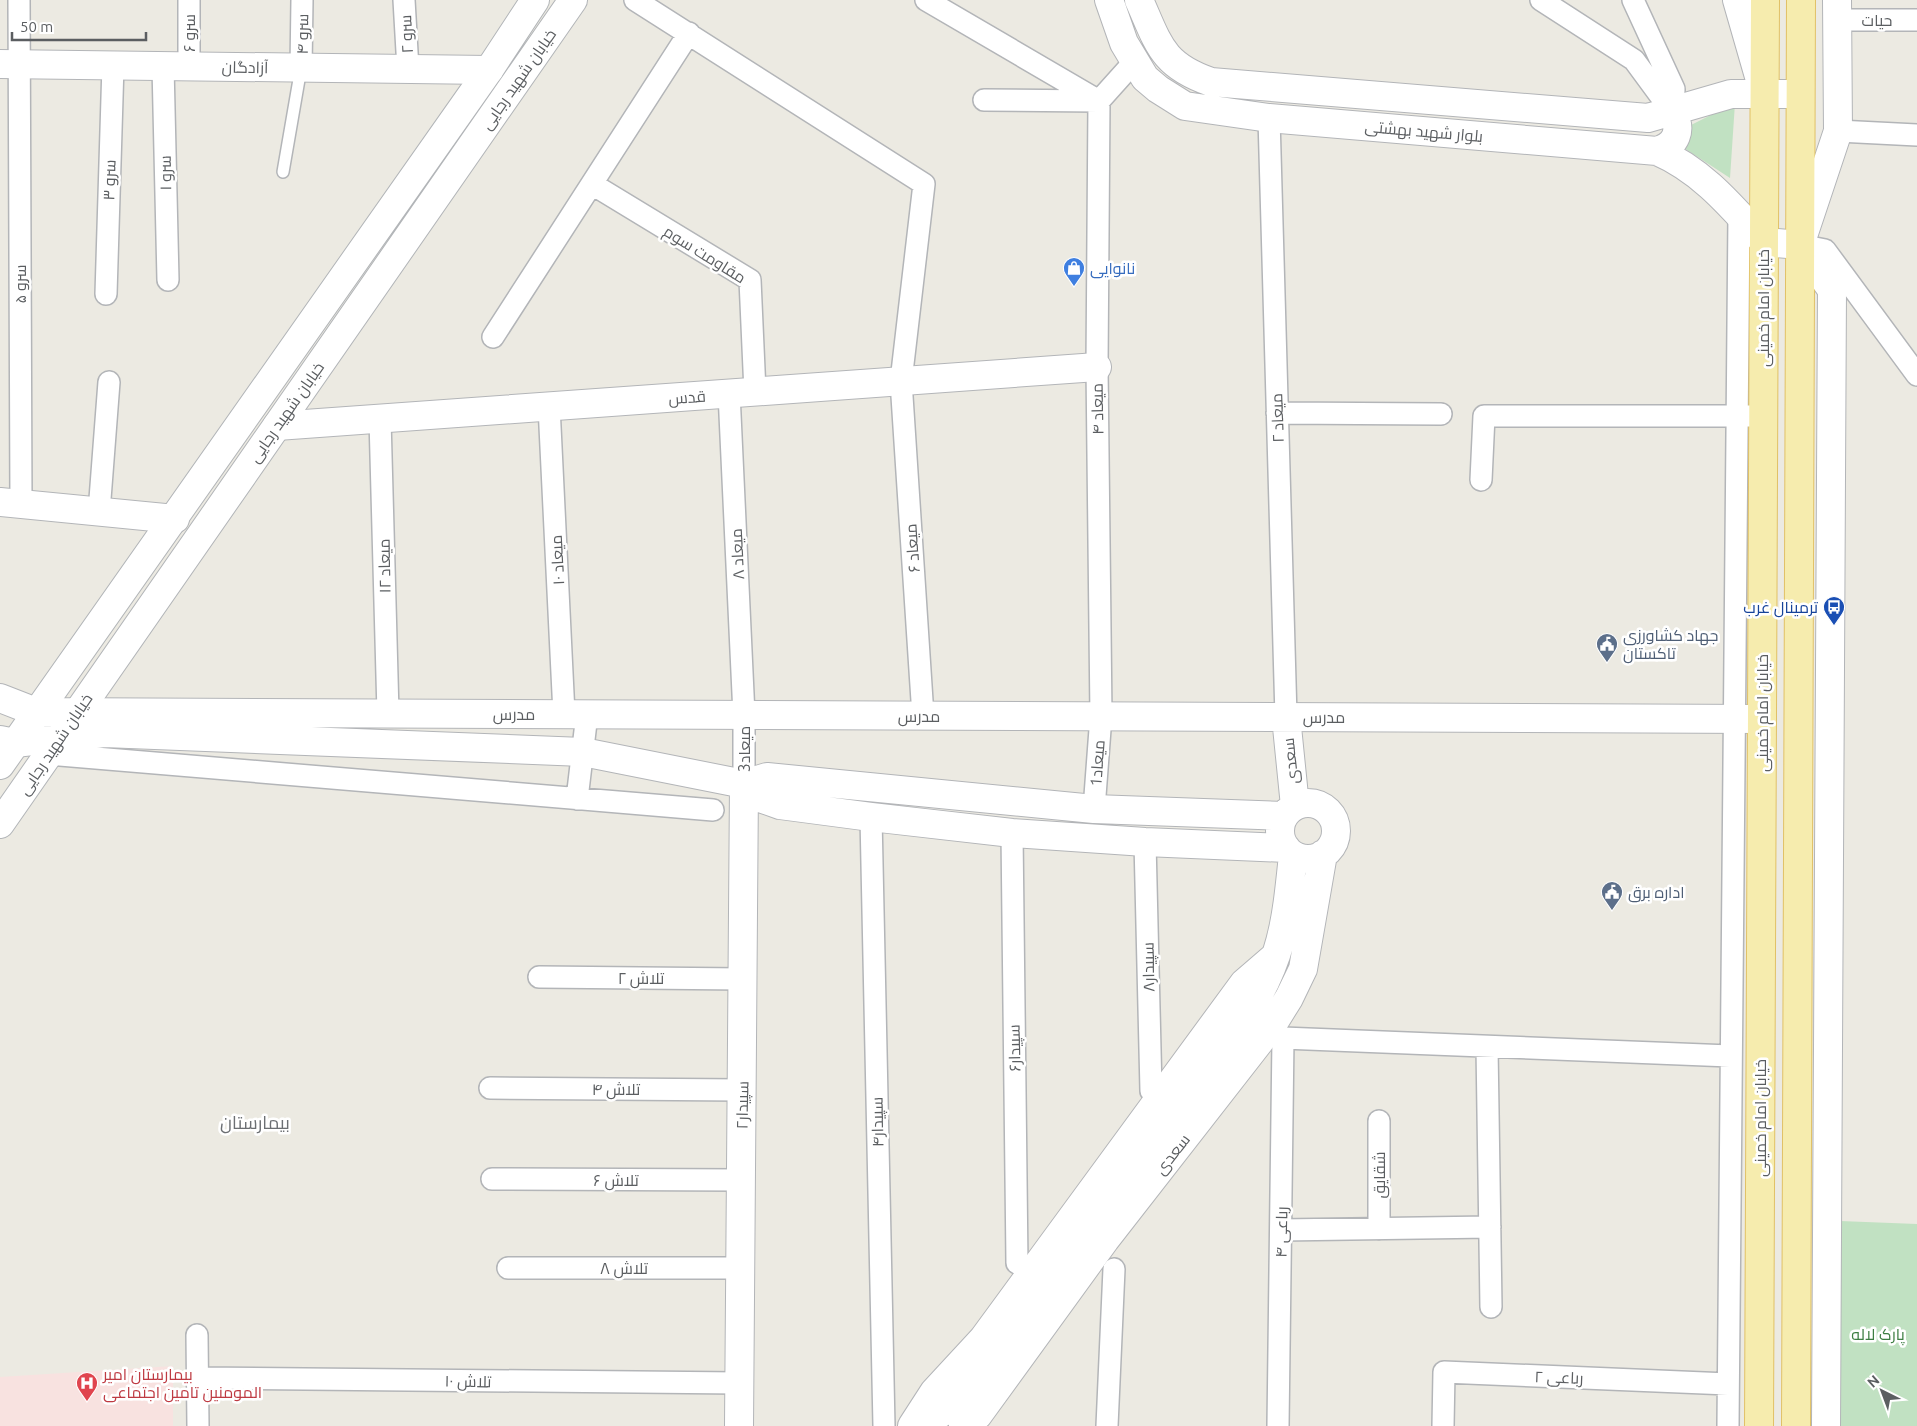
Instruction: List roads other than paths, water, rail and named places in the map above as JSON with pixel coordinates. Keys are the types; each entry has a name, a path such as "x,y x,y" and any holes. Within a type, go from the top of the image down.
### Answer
{"main road":[{"name":"خیابان امام خمینی","path":"1759,1426 1762,606 1750,416 1764,242 1765,0"},
{"path":"1796,1426 1800,0"},
{"path":"1762,719 1798,718"}],"street":[{"name":"سرو ۵","path":"6,504 10,64 19,0"},
{"name":"سرو ۶","path":"176,66 189,0"},
{"name":"سرو ۴","path":"301,68 302,0"},
{"name":"سرو ۲","path":"404,0 408,69"},
{"name":"خیابان شهید رجایی","path":"0,765 8,741 36,712 175,519 489,70 535,0"},
{"name":"خیابان شهید رجایی","path":"0,824 572,0"},
{"path":"493,337 689,33 635,0"},
{"path":"926,0 1099,101"},
{"name":"بلوار شهید بهشتی","path":"1109,0 1134,62 1145,78 1158,89 1185,106 1269,118 1658,151 1678,160 1715,188 1764,242"},
{"name":"بلوار شهید بهشتی","path":"1139,0 1159,45 1170,60 1179,69 1211,82 1648,118 1731,94 1800,94"},
{"path":"1541,0 1634,60 1678,121 1678,132 1674,141 1667,148 1658,151"},
{"path":"1633,0 1674,89 1673,112"},
{"path":"1737,0 1764,94"},
{"path":"1800,245 1838,131 1837,10"},
{"name":"حیات","path":"1837,10 1917,20"},
{"name":"میعاد ۶","path":"689,33 924,184 901,381 923,716"},
{"path":"984,100 1099,101 1134,62"},
{"name":"آزادگان","path":"10,64 489,70"},
{"name":"سرو ۳","path":"106,294 113,65"},
{"name":"سرو ۱","path":"168,280 176,66"},
{"path":"489,70 512,88"},
{"name":"میعاد ۴","path":"1099,101 1097,367 1101,716"},
{"name":"میعاد ۲","path":"1269,118 1286,717"},
{"path":"1838,131 1917,135"},
{"name":"مقاومت سوم","path":"592,184 750,280 742,393"},
{"path":"1728,1426 1734,606 1750,416 1738,214"},
{"path":"1764,242 1800,245 1825,250 1917,375"},
{"path":"1800,245 1832,290 1826,1426"},
{"name":"قدس","path":"277,426 1097,367"},
{"path":"99,512 109,382"},
{"name":"میعاد ۸","path":"742,393 744,715"},
{"name":"میعاد ۱۰","path":"549,406 576,714 583,752 577,799"},
{"path":"1277,413 1441,414"},
{"path":"1481,480 1484,416 1750,416"},
{"name":"میعاد ۱۲","path":"380,418 388,713"},
{"path":"6,504 175,519"},
{"path":"1734,606 1762,606"},
{"path":"0,698 36,712"},
{"name":"مدرس","path":"36,712 1762,719"},
{"path":"241,771 242,713"},
{"name":"میعاد3","path":"744,715 744,784"},
{"name":"میعاد1","path":"1094,809 1101,716"},
{"name":"سعدی","path":"1286,717 1289,811"},
{"path":"53,747 104,733 242,740 583,752 744,784 767,777 1094,809 1289,811 1311,803 1327,810 1335,824 1334,841 1323,854 1307,859 1289,851 1012,832 780,806 760,798 744,784"},
{"path":"8,741 241,771 713,810"},
{"name":"سپیدار۲","path":"739,1426 744,784"},
{"path":"1289,811 1279,830 1289,851"},
{"name":"سپیدار۴","path":"871,817 884,1426"},
{"name":"سپیدار۶","path":"1012,832 1016,1263"},
{"name":"سپیدار۸","path":"1145,842 1151,1091"},
{"name":"سعدی","path":"919,1426 953,1406 976,1383 1245,1018 1262,991 1279,952 1287,918 1289,851"},
{"name":"سعدی","path":"963,1426 978,1415 1105,1240 1252,1053 1284,1006 1303,969 1323,854"},
{"path":"912,1426 934,1392 983,1339 1244,983 1279,952"},
{"name":"تلاش ۲","path":"539,977 743,979"},
{"name":"رباعی ۴","path":"1278,1426 1283,1038 1487,1047"},
{"path":"1491,1307 1487,1047 1730,1056"},
{"name":"تلاش ۴","path":"490,1088 742,1090"},
{"name":"شقایق","path":"1379,1229 1380,1121"},
{"name":"تلاش ۶","path":"492,1179 741,1180"},
{"path":"1281,1230 1490,1227"},
{"name":"تلاش ۸","path":"508,1268 740,1268"},
{"path":"1107,1426 1114,1269"},
{"path":"197,1335 198,1426"},
{"name":"رباعی ۲","path":"1443,1426 1444,1372 1728,1384"},
{"name":"تلاش ۱۰","path":"197,1378 739,1383"}],"lane":[{"path":"283,172 301,68"}],"place":[{"name":"نانوایی","path":"1074,287"},
{"name":"ترمینال غرب","path":"1834,626"},
{"name":"جهاد کشاورزی تاکستان","path":"1607,663"},
{"name":"اداره برق","path":"1612,911"},
{"name":"بیمارستان امیر المومنین تامین اجتماعی","path":"87,1402"}],"district":[{"name":"بیمارستان","path":"255,1123"}],"park label":[{"name":"پارک لاله","path":"1878,1334"}]}
